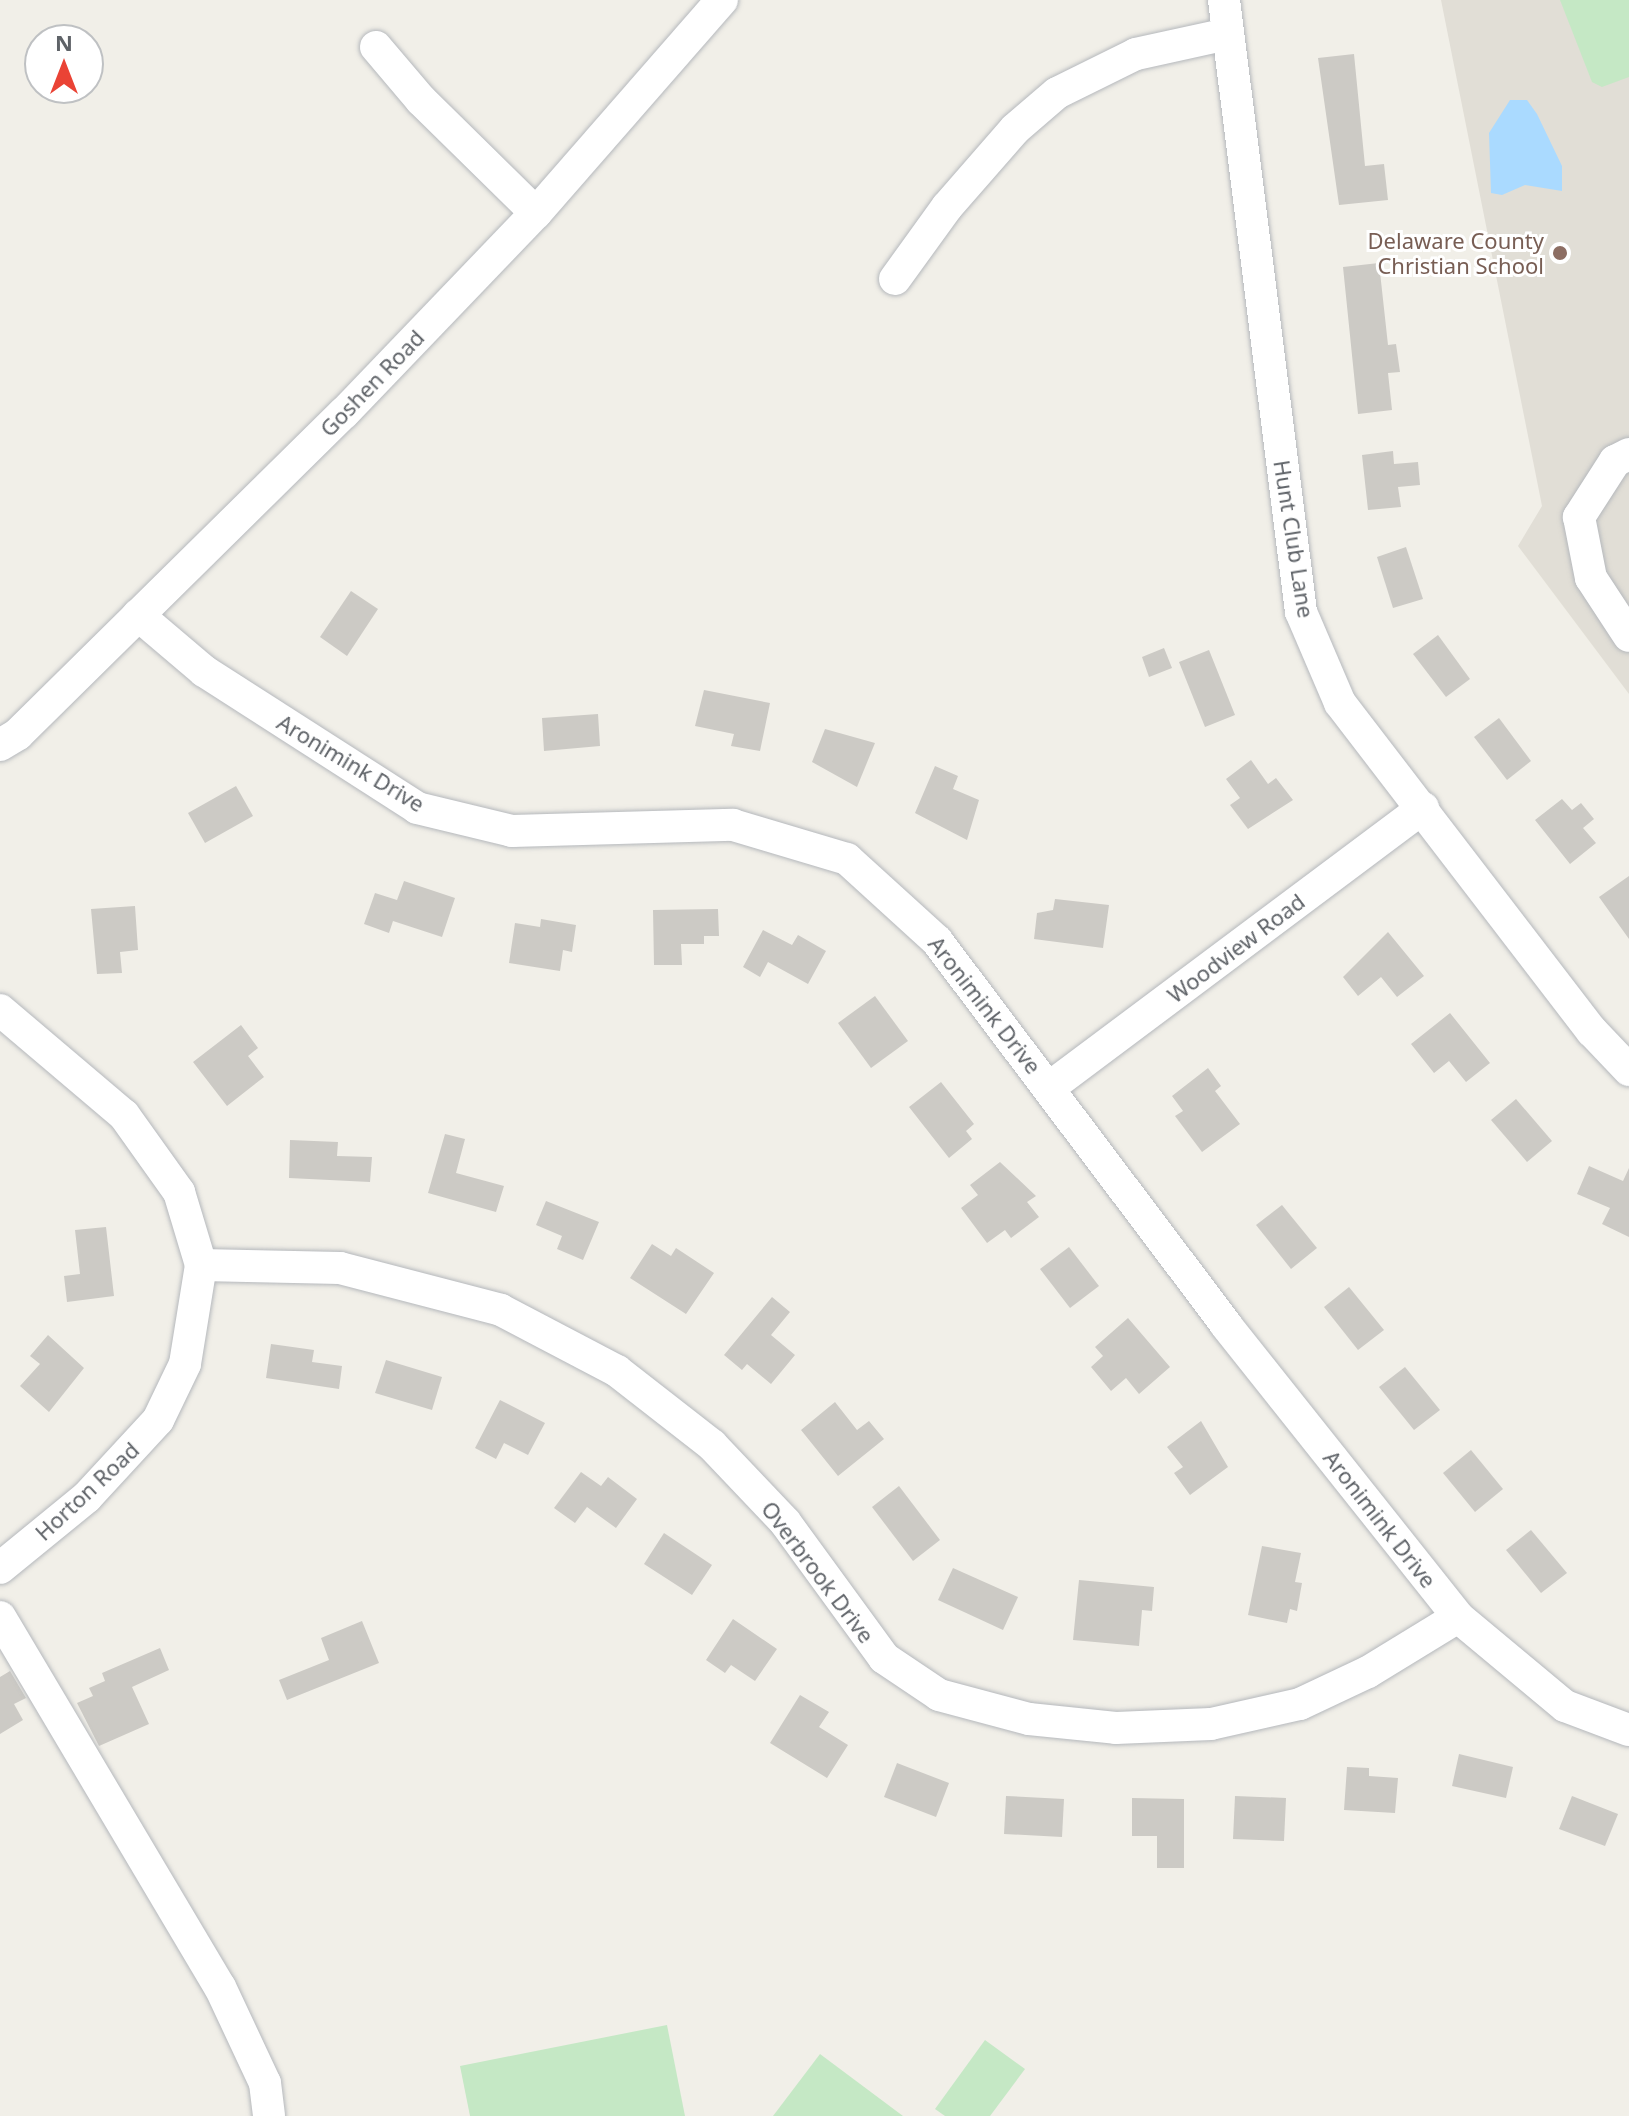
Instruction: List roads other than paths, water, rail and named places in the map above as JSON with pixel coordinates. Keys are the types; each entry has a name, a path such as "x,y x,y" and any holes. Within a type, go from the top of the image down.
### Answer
{"street":[{"name":"Goshen Road","path":"0,745 18,734 344,413 536,213 722,0"},
{"name":"Hunt Club Lane","path":"1224,0 1301,612 1340,703 1592,1031 1629,1070"},
{"path":"895,279 1006,140 1057,93 1136,54 1228,34"},
{"path":"376,47 421,100 536,213"},
{"path":"1629,454 1615,461 1579,517 1591,578 1629,636"},
{"name":"Aronimink Drive","path":"138,615 204,671 417,808 512,831 733,825 847,859 937,941 1050,1087 1226,1325 1458,1617 1565,1706 1629,1730"},
{"name":"Woodview Road","path":"1050,1087 1423,808"},
{"name":"Horton Road","path":"0,1010 124,1115 179,1192 201,1265 185,1364 158,1420 87,1497 0,1568"},
{"name":"Overbrook Drive","path":"201,1265 340,1268 501,1310 617,1371 712,1445 785,1522 884,1658 939,1695 1029,1719 1116,1728 1211,1724 1300,1704 1368,1672 1458,1617"},
{"path":"0,1617 220,1987 265,2083 269,2116"}],"water":[{"path":"1510,100 1527,100 1537,114 1562,166 1562,191 1525,185 1502,195 1491,193 1489,133"}],"place":[{"name":"Delaware County Christian School","path":"1560,253"}]}
